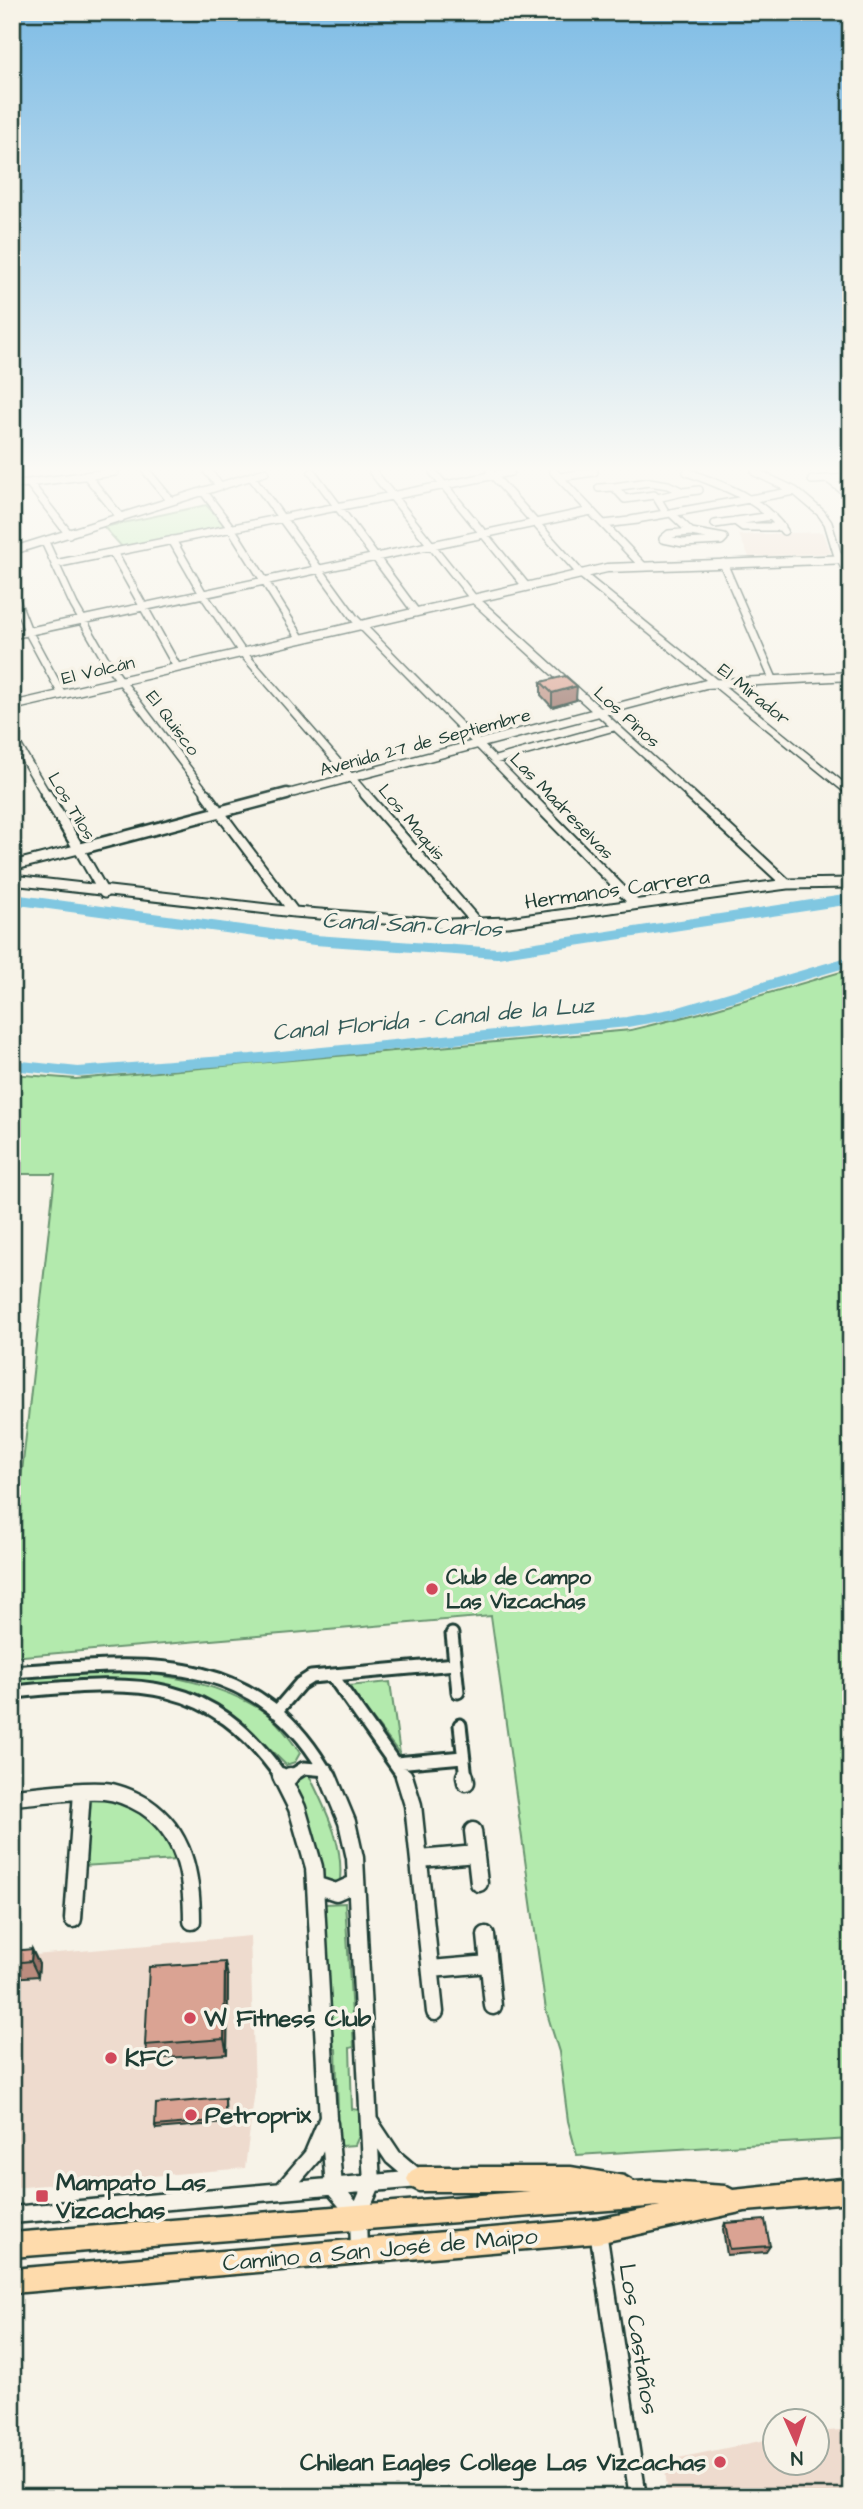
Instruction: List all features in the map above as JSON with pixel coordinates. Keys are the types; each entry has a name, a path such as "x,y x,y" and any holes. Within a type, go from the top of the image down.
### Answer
{"main road":[{"path":"419,2179 571,2179 651,2193"},
{"name":"Camino a San José de Maipo","path":"12,2281 598,2231 745,2199 851,2190"},
{"name":"Camino a San José de Maipo","path":"12,2245 651,2193 745,2199"}],"street":[{"name":"El Quisco","path":"66,589 80,620 118,681 136,700 294,912"},
{"path":"134,589 177,667"},
{"name":"Los Maquis","path":"200,589 243,652 478,924"},
{"path":"12,635 226,589"},
{"path":"269,589 301,639"},
{"name":"Las Madreselvas","path":"333,589 361,625 634,903"},
{"path":"398,589 416,612"},
{"name":"Los Pinos","path":"466,589 787,884"},
{"name":"El Volcán","path":"12,706 514,589"},
{"name":"El Mirador","path":"599,589 851,793"},
{"path":"734,589 774,679"},
{"path":"12,590 28,632 62,694"},
{"name":"Avenida 27 de Septiembre","path":"12,866 715,682 851,676"},
{"path":"495,760 614,727"},
{"name":"Los Tilos","path":"12,737 104,892"},
{"name":"Hermanos Carrera","path":"12,880 294,912 478,924 787,884 851,883"},
{"path":"12,1210 12,1221"},
{"path":"452,1634 458,1692"},
{"path":"276,1712 300,1684 311,1677 455,1664"},
{"path":"12,1672 129,1665 173,1667 229,1684 276,1712 304,1738 327,1770 337,1791 351,1835 356,1883 372,2185 358,2216 359,2251"},
{"path":"332,1675 404,1775 413,1805 435,2012"},
{"path":"12,1692 118,1685 162,1689 181,1695 216,1712 247,1735 285,1781 307,1833 315,1885 334,2188 358,2216"},
{"path":"460,1725 466,1782"},
{"path":"396,1763 463,1758"},
{"path":"285,1781 295,1770 307,1766 327,1770"},
{"path":"12,1797 107,1791 123,1795 155,1813 182,1848 191,1873 192,1921"},
{"path":"73,1919 82,1792"},
{"path":"473,1831 479,1883"},
{"path":"420,1859 476,1854"},
{"path":"315,1885 334,1892 350,1888 356,1883"},
{"path":"486,1935 493,2006"},
{"path":"431,1969 489,1964"},
{"path":"282,2191 312,2156 328,2118"},
{"path":"368,2120 393,2157 419,2179"},
{"path":"12,2215 419,2179"},
{"name":"Los Castaños","path":"598,2231 638,2497"}],"shaded area":[{"path":"250,1936 255,2090 245,2168 12,2188 12,1957"},
{"name":"Chilean Eagles College Las Vizcachas","path":"851,2429 851,2497 668,2497 664,2461 762,2441 762,2478 832,2478 832,2431"}],"green space":[{"name":"Club de Campo Las Vizcachas","path":"851,969 851,2139 577,2155 568,2121 559,2052 546,2010 491,1616 12,1657 12,1562 55,1174 12,1174 12,1074 76,1079 631,1030"},
{"path":"126,1672 161,1675 196,1683 245,1701 272,1718 300,1753 295,1762 286,1765 257,1737 224,1713 189,1694 151,1682 101,1679 12,1687 12,1678"},
{"path":"390,1682 400,1754 347,1686"},
{"path":"298,1773 309,1775 337,1844 340,1858 339,1889 332,1892 320,1871 309,1821 290,1784"},
{"path":"101,1797 127,1806 148,1818 164,1835 176,1860 83,1866 87,1798"},
{"path":"345,1903 354,2047 350,2048 352,2109 359,2110 359,2136 355,2145 341,2146 335,2137 333,2111 338,2110 336,2049 330,2048 325,1904"}],"building":[{"path":"565,676 577,686 552,693 541,682"},
{"path":"32,1949 31,1961 12,1963 12,1951"},
{"name":"W Fitness Club","path":"225,1962 224,2039 145,2045 149,1967"},
{"name":"Petroprix","path":"225,2098 225,2120 155,2126 156,2104"},
{"path":"765,2220 770,2246 730,2249 725,2223"}],"waterway":[{"name":"Canal San Carlos","path":"12,899 315,940 497,953 851,899"},
{"name":"Canal Florida - Canal de la Luz","path":"12,1065 78,1072 251,1059 627,1022 676,1013 851,961"}],"place":[{"name":"Club de Campo Las Vizcachas","path":"432,1589"},
{"name":"W Fitness Club","path":"190,2018"},
{"name":"KFC","path":"111,2058"},
{"name":"Petroprix","path":"191,2115"},
{"name":"Mampato Las Vizcachas","path":"42,2196"},
{"name":"Chilean Eagles College Las Vizcachas","path":"720,2462"}]}
